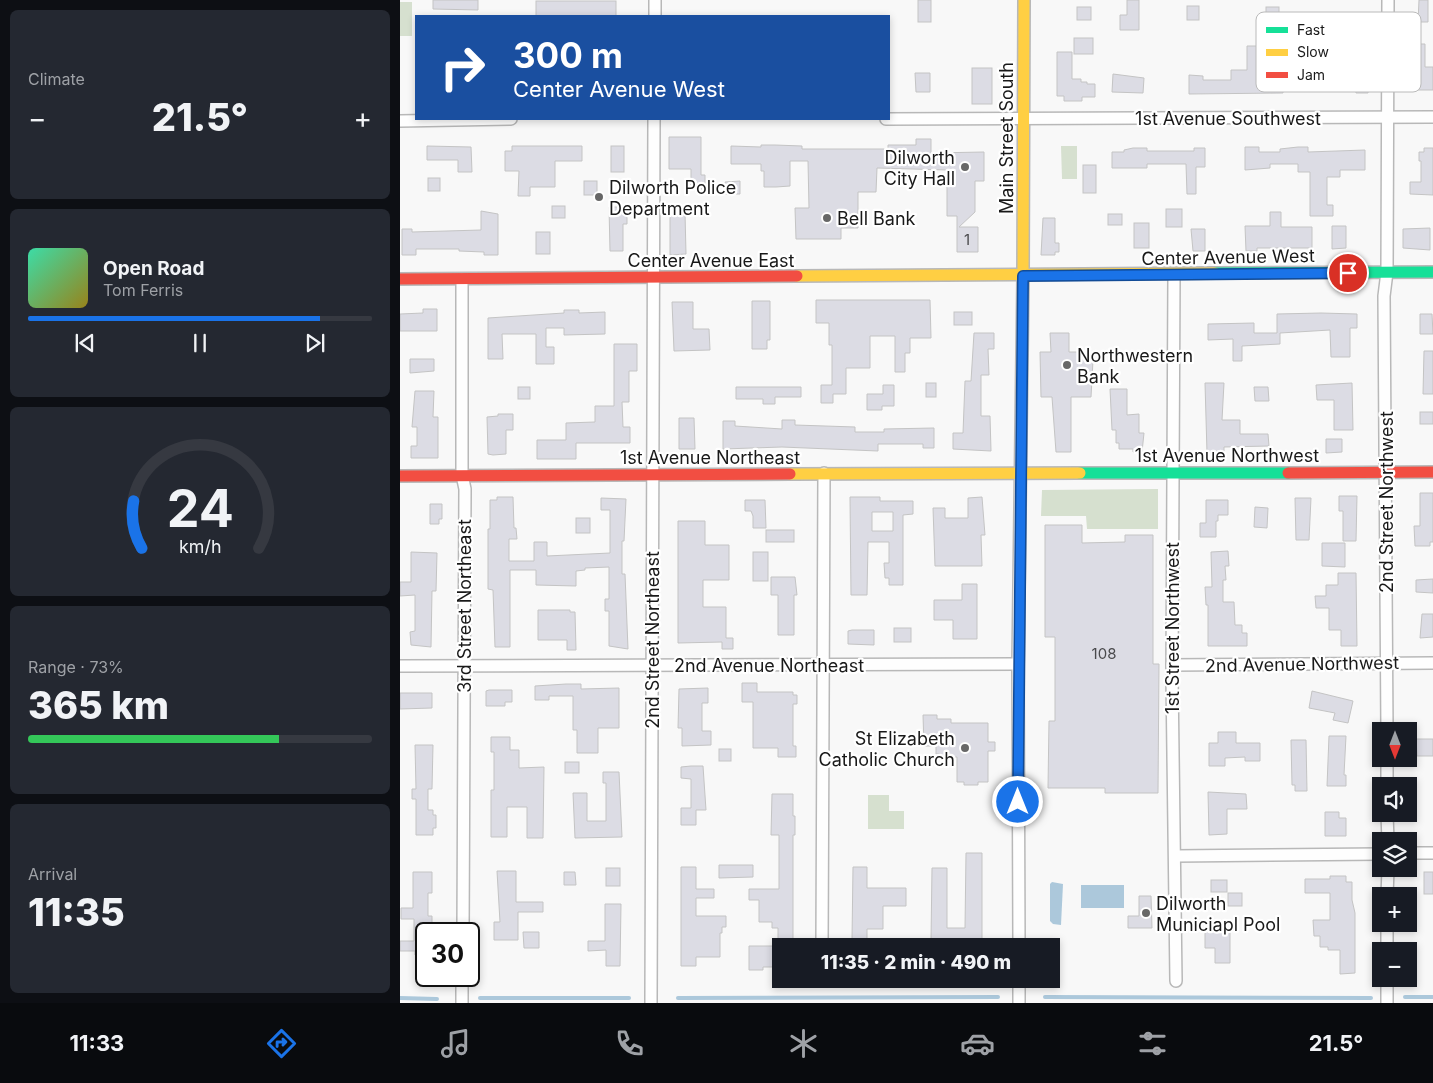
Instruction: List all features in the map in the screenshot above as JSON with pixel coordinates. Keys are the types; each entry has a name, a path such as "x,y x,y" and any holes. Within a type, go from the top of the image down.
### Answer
{"street":[{"path":"655,0 655,15"},
{"name":"Main Street South","path":"1023,276 1024,0"},
{"name":"2nd Street Northwest","path":"1387,722 1384,296 1387,272 1388,92"},
{"name":"1st Avenue Southwest","path":"890,119 1433,117"},
{"path":"400,121 456,120"},
{"name":"2nd Street Northeast","path":"651,1003 654,120"},
{"name":"Center Avenue West","path":"1023,276 1433,272"},
{"name":"1st Street Northwest","path":"1174,275 1172,665 1176,856 1176,981"},
{"path":"1018,938 1018,664 1023,276"},
{"name":"Center Avenue East","path":"400,280 1023,276"},
{"name":"3rd Street Northeast","path":"462,279 462,475 465,489 463,922"},
{"name":"1st Avenue Northwest","path":"1020,473 1433,472"},
{"path":"822,938 824,473"},
{"name":"1st Avenue Northeast","path":"400,476 1020,473"},
{"name":"2nd Avenue Northwest","path":"1172,665 1433,663"},
{"name":"2nd Avenue Northeast","path":"400,666 1018,664"},
{"path":"1417,853 1433,853"},
{"path":"1176,856 1372,854"},
{"path":"462,987 462,1003"},
{"path":"1387,987 1387,1003"},
{"path":"1019,988 1019,1003"}],"green space":[{"path":"400,2 412,2 412,36 400,36"},
{"path":"1061,146 1077,146 1077,179 1062,179"},
{"path":"1158,489 1158,529 1087,529 1086,516 1041,516 1042,490"},
{"path":"868,795 889,795 889,811 904,811 904,829 868,829"}],"water":[{"path":"1052,882 1063,884 1061,925 1053,924 1050,921 1050,884"},
{"path":"1081,885 1124,885 1124,908 1081,908"}],"building":[{"path":"433,0 478,0 478,10 433,9"},
{"path":"918,0 931,0 931,22 918,22"},
{"path":"1127,0 1139,0 1139,30 1120,30 1120,15 1127,15"},
{"path":"1419,0 1428,0 1428,22 1421,22 1421,12 1418,12"},
{"path":"536,1 616,1 616,15 536,15"},
{"path":"1187,6 1199,6 1199,20 1187,20"},
{"path":"1077,7 1091,7 1091,20 1077,20"},
{"path":"1266,7 1279,7 1279,12 1266,12"},
{"path":"1074,38 1093,38 1093,54 1074,54"},
{"path":"1421,44 1425,44 1425,67 1433,67 1433,90 1421,90"},
{"path":"1247,46 1256,46 1256,92 1283,93 1189,94 1189,75 1203,76 1203,80 1231,80 1231,70 1247,70"},
{"path":"1057,52 1072,52 1072,79 1081,79 1081,82 1095,84 1095,97 1082,97 1082,101 1064,101 1064,96 1057,96"},
{"path":"972,68 992,68 992,104 972,104"},
{"path":"915,73 930,73 930,92 916,92"},
{"path":"1113,74 1144,78 1143,93 1112,92"},
{"path":"669,137 701,137 701,175 705,175 705,189 691,189 691,169 669,169"},
{"path":"916,139 931,139 931,153 984,152 984,181 975,181 975,212 959,227 978,227 978,252 957,252 957,216 947,216 947,170 877,168 876,192 858,192 858,228 841,228 841,239 796,239 795,208 809,208 808,161 790,161 790,186 776,187 764,187 764,171 761,171 761,164 731,164 731,146 761,147 761,145 775,145 802,146 802,149 888,149 888,145 916,145"},
{"path":"427,146 471,147 472,172 458,172 458,160 427,160"},
{"path":"512,146 582,146 582,161 555,161 555,187 530,187 530,196 518,196 519,171 505,171 505,151 512,151"},
{"path":"611,146 624,146 624,172 611,172"},
{"path":"1245,147 1259,147 1259,152 1280,152 1280,149 1298,147 1308,147 1308,152 1365,150 1365,170 1340,170 1340,177 1327,177 1327,205 1333,205 1333,216 1310,216 1310,172 1298,172 1298,164 1270,164 1270,168 1245,170"},
{"path":"1147,148 1147,151 1194,151 1194,148 1205,148 1205,167 1196,167 1196,194 1187,194 1186,164 1147,164 1147,168 1112,168 1112,152 1124,152 1124,150"},
{"path":"1424,148 1433,148 1433,195 1410,194 1410,182 1421,182 1419,152 1424,152"},
{"path":"1083,165 1096,165 1096,193 1083,193"},
{"path":"428,178 440,178 440,191 428,191"},
{"path":"584,181 597,181 597,195 584,195"},
{"path":"740,181 740,194 725,194 725,182"},
{"path":"552,206 565,206 565,218 552,218"},
{"path":"609,207 627,207 627,224 623,224 623,251 610,251"},
{"path":"1166,209 1182,209 1182,227 1166,227"},
{"path":"481,211 498,214 498,255 484,255 484,252 459,251 459,249 416,249 416,255 402,255 402,229 412,229 412,232 481,230"},
{"path":"1270,212 1281,212 1281,227 1312,227 1312,248 1257,248 1257,251 1246,251 1245,226 1270,226"},
{"path":"670,213 685,213 686,254 670,255"},
{"path":"1108,214 1122,214 1122,225 1108,225"},
{"path":"1043,218 1055,218 1055,243 1059,243 1059,252 1055,252 1055,255 1041,255"},
{"path":"1134,223 1149,223 1149,248 1134,248"},
{"path":"1332,226 1346,226 1346,248 1332,249"},
{"path":"1430,228 1430,250 1403,248 1403,229"},
{"path":"1191,229 1205,229 1205,251 1193,251"},
{"path":"536,232 550,232 550,254 536,254"},
{"path":"816,300 930,300 931,338 910,338 910,353 905,353 905,372 895,372 895,336 870,336 870,368 846,368 846,394 833,394 833,403 821,403 821,385 832,385 832,345 829,345 829,323 816,323"},
{"path":"752,301 770,301 770,340 767,340 767,349 752,349"},
{"path":"672,302 693,302 693,329 709,329 710,350 674,351"},
{"path":"423,309 437,309 437,331 400,331 400,314 423,313"},
{"path":"564,310 579,310 579,313 605,312 605,334 564,335 564,328 546,328 546,347 554,347 554,364 536,364 536,334 502,334 503,359 488,359 488,318 564,313"},
{"path":"954,312 972,312 972,325 954,325"},
{"path":"1277,314 1357,314 1357,328 1350,328 1350,357 1331,357 1330,330 1280,333 1280,344 1242,346 1242,361 1233,361 1233,339 1208,340 1208,324 1254,323 1254,333 1277,333"},
{"path":"1420,314 1432,314 1433,334 1420,334"},
{"path":"974,333 994,333 994,349 988,349 989,375 981,375 981,416 990,416 991,451 953,449 953,433 963,433 965,381 971,381"},
{"name":"Northwestern Bank","path":"1050,333 1069,333 1069,352 1091,352 1091,360 1093,360 1091,397 1071,397 1071,452 1056,452 1052,397 1041,397 1040,352 1051,352"},
{"path":"614,344 637,344 637,371 629,371 629,402 622,402 623,427 630,427 630,443 576,443 576,459 537,459 537,440 566,440 566,423 595,422 595,406 614,406"},
{"path":"1424,351 1433,351 1433,394 1423,394"},
{"path":"410,359 434,359 434,371 410,373"},
{"path":"926,383 936,383 936,397 926,397"},
{"path":"1205,383 1224,383 1222,420 1240,420 1240,434 1268,434 1269,446 1224,447 1224,453 1207,453"},
{"path":"1352,383 1353,430 1334,430 1334,400 1317,400 1316,385"},
{"path":"883,385 894,385 894,406 882,406 882,410 867,410 867,394 883,394"},
{"path":"518,387 530,387 530,399 518,399"},
{"path":"736,387 801,387 801,397 775,397 775,404 763,404 763,399 736,399"},
{"path":"1254,387 1268,387 1269,401 1255,401"},
{"path":"1110,389 1127,389 1127,415 1139,414 1139,433 1144,433 1142,452 1133,452 1133,449 1119,449 1119,443 1116,443 1116,430 1112,430"},
{"path":"415,391 434,391 433,417 438,417 438,458 411,458 411,446 417,446 417,427 412,427"},
{"path":"1420,412 1433,412 1433,424 1420,424"},
{"path":"498,414 513,414 513,430 506,430 506,454 493,455 488,454 487,417 498,416"},
{"path":"679,418 694,418 695,449 679,449"},
{"path":"782,420 795,420 795,425 855,427 855,432 884,432 884,429 934,428 934,448 923,448 923,444 878,444 878,451 782,447 723,449 723,421 735,421 735,426 782,429"},
{"path":"1326,439 1342,439 1342,452 1326,453"},
{"path":"1420,493 1433,493 1433,542 1430,542 1430,546 1415,546 1414,526 1420,526"},
{"path":"1339,496 1357,496 1356,541 1343,541 1343,511 1339,511"},
{"path":"497,497 513,497 514,528 516,528 517,539 509,539 509,561 534,561 534,542 547,542 547,556 610,553 610,510 601,510 601,498 626,499 624,541 622,541 622,574 625,574 628,649 609,646 609,611 605,611 605,599 609,599 609,567 585,568 585,570 576,571 576,586 536,585 536,570 510,570 510,647 495,647 493,590 488,589 488,529 490,529 490,500 497,500"},
{"path":"850,497 880,497 880,501 913,501 913,514 903,515 903,585 889,585 889,578 885,578 884,563 889,563 889,542 868,542 867,595 851,595","holes":["872,512 893,512 893,531 872,531"]},
{"path":"982,497 985,535 981,535 982,566 935,566 933,508 945,508 945,518 968,518 968,498"},
{"path":"1295,498 1311,498 1309,540 1296,540"},
{"path":"745,500 765,500 766,528 753,528 753,516 751,511 745,511"},
{"path":"1206,500 1228,500 1228,515 1218,515 1218,521 1216,521 1216,537 1200,537 1200,523 1206,523"},
{"path":"430,504 442,504 442,519 439,519 439,524 430,524"},
{"path":"1255,507 1268,508 1267,528 1254,527"},
{"path":"576,518 590,518 590,533 576,533"},
{"path":"678,521 705,521 705,545 729,545 729,580 703,580 703,607 726,607 726,638 733,638 733,649 722,649 722,642 678,643"},
{"path":"1045,525 1082,525 1082,543 1125,542 1125,535 1153,535 1153,664 1159,664 1158,793 1105,793 1105,788 1048,788 1049,721 1055,721 1055,637 1045,637"},
{"path":"766,530 794,530 794,542 766,542"},
{"path":"1322,543 1345,543 1345,567 1322,566"},
{"path":"1228,551 1229,566 1225,566 1226,580 1223,580 1223,602 1234,602 1235,625 1242,625 1242,633 1247,633 1247,646 1208,646 1208,605 1206,605 1205,587 1212,587 1211,552"},
{"path":"411,552 437,553 436,591 432,591 431,647 411,645 410,632 415,631 415,595 400,596 400,582 411,582"},
{"path":"753,552 768,552 768,581 753,581"},
{"path":"1338,573 1356,573 1357,646 1341,646 1341,630 1329,630 1329,608 1316,608 1315,596 1326,596 1326,585 1338,585"},
{"path":"771,577 795,577 797,595 794,595 794,635 778,635 778,595 771,595"},
{"path":"1433,579 1433,593 1416,592 1416,580"},
{"path":"962,584 977,584 977,639 953,639 953,620 934,620 934,600 962,600"},
{"path":"538,610 570,610 570,612 575,612 576,650 567,650 567,640 538,640"},
{"path":"1422,614 1433,614 1433,637 1420,638"},
{"path":"894,628 911,628 911,642 894,642"},
{"path":"874,630 874,645 848,644 848,631"},
{"path":"742,683 757,683 757,692 793,692 793,695 797,695 797,704 793,704 793,746 796,746 796,757 778,757 778,748 753,748 753,702 742,702"},
{"path":"581,684 581,689 619,688 619,728 598,728 598,753 577,753 577,730 573,730 573,696 549,696 549,700 535,700 535,686"},
{"path":"708,688 708,703 702,703 702,731 711,731 711,745 682,746 682,728 678,728 679,689"},
{"path":"512,690 512,702 505,702 505,706 486,706 486,691"},
{"path":"1312,691 1353,701 1348,723 1333,720 1335,713 1309,708"},
{"path":"400,693 432,693 432,708 400,709"},
{"name":"St Elizabeth Catholic Church","path":"923,715 937,715 937,719 951,719 951,723 988,723 988,742 995,742 995,751 988,751 988,782 978,782 978,785 964,785 964,782 957,782 957,757 940,758 940,754 936,754 936,746 924,746"},
{"path":"1218,732 1236,732 1236,743 1260,743 1260,761 1245,761 1245,757 1225,758 1225,766 1209,766 1209,743 1218,743"},
{"path":"1329,736 1346,736 1344,775 1346,775 1346,786 1327,786"},
{"path":"491,737 510,737 510,750 519,750 519,768 544,767 543,838 527,838 527,807 507,807 507,837 491,837 491,790 494,790 494,752 491,752"},
{"path":"1418,739 1433,739 1433,756 1418,756"},
{"path":"1291,740 1306,740 1307,791 1295,791 1295,785 1292,785"},
{"path":"415,745 433,745 432,789 428,789 428,810 433,810 433,815 436,815 436,828 433,828 433,835 416,835 416,799 412,799 412,789 416,789"},
{"path":"719,749 731,749 731,761 719,761"},
{"path":"565,762 579,762 579,773 565,773"},
{"path":"703,766 706,810 696,810 696,825 681,825 681,808 691,808 691,779 681,778 681,767"},
{"path":"603,772 619,772 622,837 575,838 573,793 587,793 587,821 606,821 606,783 603,783"},
{"path":"1208,792 1246,794 1247,809 1227,809 1227,834 1209,835"},
{"path":"772,794 793,794 795,835 793,835 793,938 778,938 778,928 772,928 772,922 759,922 759,900 749,900 749,889 779,889 779,835 771,835"},
{"path":"1325,812 1339,812 1339,818 1346,818 1346,836 1325,836"},
{"path":"966,853 982,853 982,938 931,938 932,868 947,868 947,928 965,928"},
{"path":"719,865 753,865 753,877 719,878"},
{"path":"681,867 696,867 696,889 714,889 714,898 696,898 696,916 726,916 726,927 722,927 722,933 720,933 720,957 696,957 696,966 681,966"},
{"path":"853,867 867,867 867,888 906,888 906,906 883,906 883,929 867,929 867,938 852,938"},
{"path":"606,868 620,868 620,886 606,886"},
{"path":"497,871 516,871 516,902 543,902 543,912 518,912 518,940 494,940 494,922 500,922"},
{"path":"413,872 432,872 432,893 428,893 428,916 432,916 432,922 415,922 415,951 400,951 400,941 414,941 414,919 401,919 401,908 413,908"},
{"path":"564,872 575,872 576,885 564,885"},
{"path":"1424,872 1433,872 1433,894 1424,894"},
{"path":"1330,876 1346,876 1346,882 1352,882 1352,900 1355,913 1355,973 1340,974 1340,950 1328,950 1328,947 1320,947 1320,936 1314,936 1313,920 1330,920 1330,893 1305,893 1305,879 1330,879"},
{"path":"1211,880 1227,880 1227,892 1211,892"},
{"path":"1228,893 1242,893 1242,906 1228,906"},
{"name":"Dilworth Municiapl Pool","path":"1139,896 1151,896 1152,928 1128,928 1128,916 1139,916"},
{"path":"605,904 621,904 620,966 606,966 606,950 588,951 588,941 605,941"},
{"path":"1205,931 1230,931 1230,963 1215,963 1215,948 1205,948"},
{"path":"523,932 539,932 539,948 524,948"},
{"path":"749,946 772,946 772,967 763,967 763,970 749,970"}],"waterway":[{"path":"678,998 998,997"},
{"path":"1045,997 1371,998"},
{"path":"1405,997 1433,997"},
{"path":"400,998 437,999"},
{"path":"480,998 629,998"}],"traffic: fast":[{"path":"1215,273 1433,272"},
{"path":"1080,473 1288,473"}],"traffic: slow":[{"path":"1023,276 1024,0"},
{"path":"797,276 1215,273"},
{"path":"790,474 1080,473"}],"traffic: jam":[{"path":"400,279 797,276"},
{"path":"1288,473 1433,472"},
{"path":"400,476 790,474"}],"place":[{"name":"Dilworth City Hall","path":"965,167"},
{"name":"Dilworth Police Department","path":"599,197"},
{"name":"Bell Bank","path":"827,218"},
{"name":"Northwestern Bank","path":"1067,365"},
{"name":"St Elizabeth Catholic Church","path":"965,748"},
{"name":"Dilworth Municiapl Pool","path":"1146,913"}],"route":[{"path":"1018,802 1023,276 1348,273"}]}
